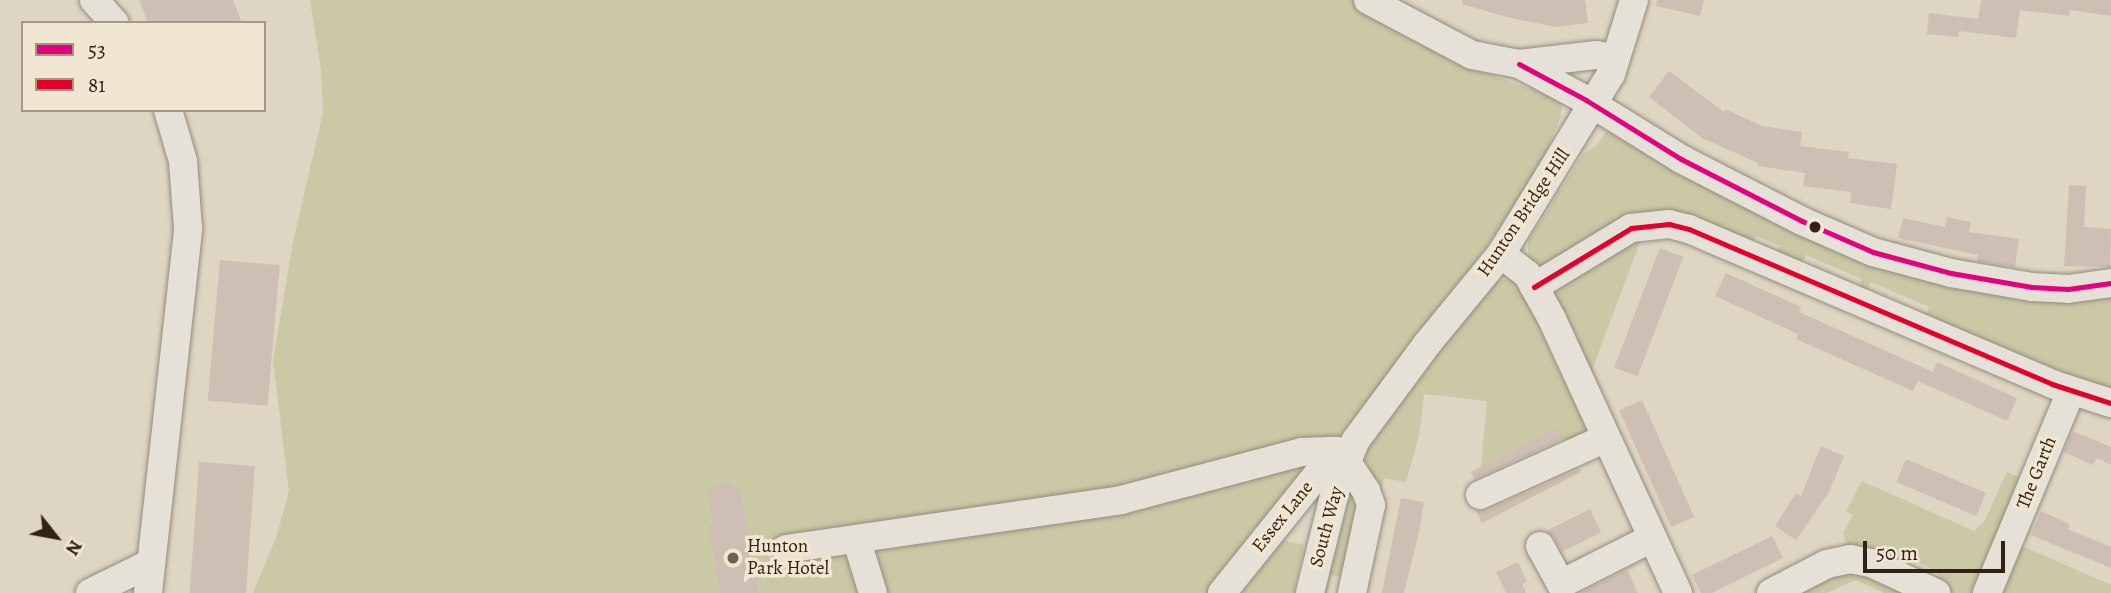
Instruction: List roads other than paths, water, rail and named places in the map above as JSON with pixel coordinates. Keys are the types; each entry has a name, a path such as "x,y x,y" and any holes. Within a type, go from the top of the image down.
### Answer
{"street":[{"path":"94,0 113,21"},
{"path":"1368,0 1472,55 1519,64 1596,55 1616,58"},
{"name":"Hunton Bridge Hill","path":"1347,452 1427,344 1501,254 1594,105 1616,58 1634,0"},
{"path":"1519,64 1594,105 1681,159 1802,221 1873,252 1951,274 2032,286 2068,289 2111,284"},
{"path":"148,593 188,228 183,161 169,112"},
{"path":"1534,287 1631,228 1669,224 1689,229 2071,391 2111,403"},
{"path":"1501,254 1527,274 1534,287 1678,593"},
{"name":"The Garth","path":"1987,593 2071,391"},
{"path":"1480,495 1604,439"},
{"path":"786,549 857,541 1121,500 1302,452 1347,452"},
{"name":"Essex Lane","path":"1222,593 1276,523 1347,452"},
{"name":"South Way","path":"1310,593 1322,533 1347,452"},
{"name":"South Way","path":"1347,452 1371,505 1352,593"},
{"path":"1276,523 1322,533"},
{"path":"1540,546 1563,589 1652,538"},
{"path":"857,541 873,593"},
{"path":"1771,593 1827,564 1850,559 1871,563 1936,593"},
{"path":"90,593 151,563"}],"place":[{"name":"Hunton Park Hotel","path":"733,558"}]}
